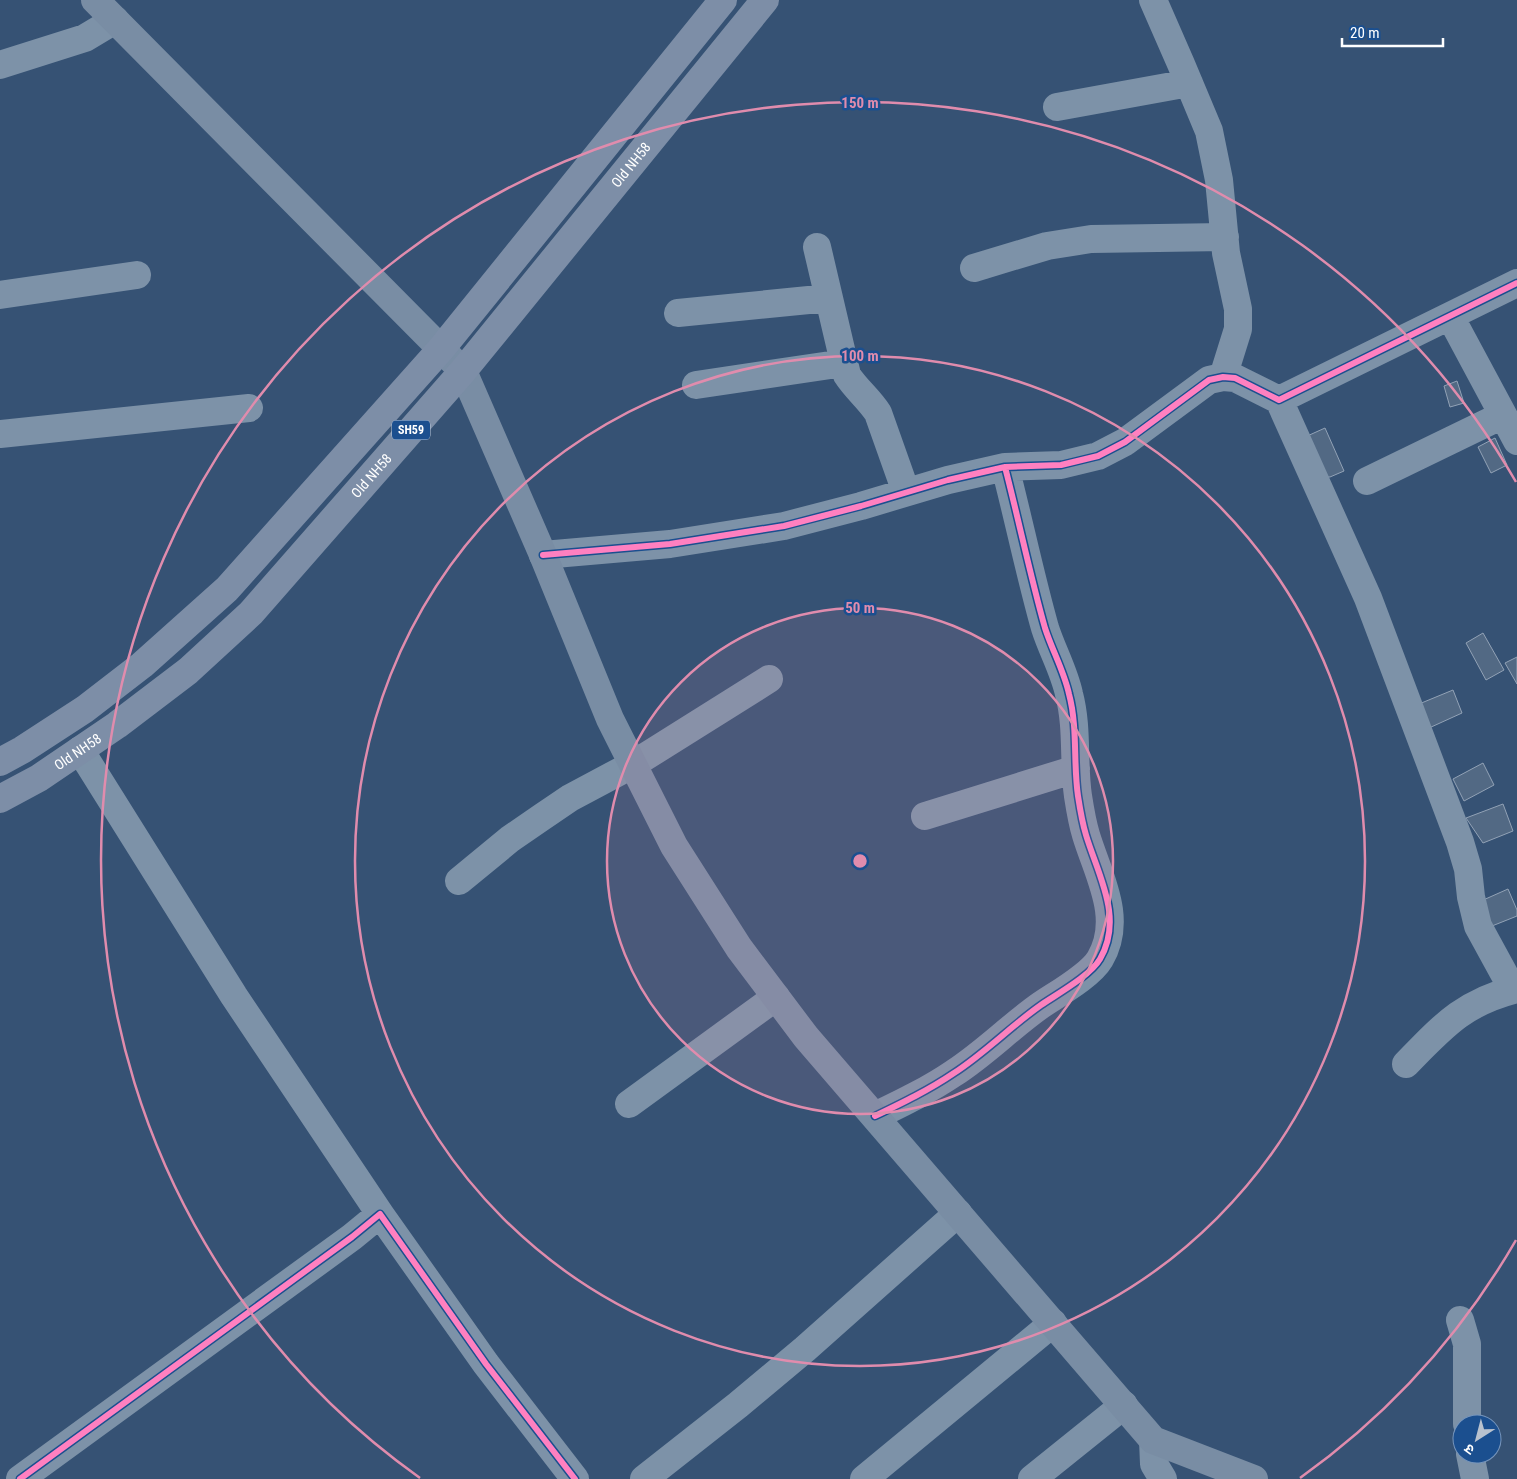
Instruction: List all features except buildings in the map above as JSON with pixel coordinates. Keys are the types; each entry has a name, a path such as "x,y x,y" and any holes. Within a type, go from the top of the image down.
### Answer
{"main road":[{"path":"95,0 463,371 543,555 610,720 632,765 674,846 739,948 806,1037 1153,1440 1254,1479"},
{"name":"SH59","path":"0,762 85,709 142,665 227,589 441,349 723,0"},
{"name":"Old NH58","path":"0,799 39,778 117,725 188,670 251,613 463,371 764,0"}],"street":[{"path":"1153,0 1209,131 1219,180 1224,238 1238,309 1238,329 1223,377"},
{"path":"0,65 85,38 115,20"},
{"path":"1057,107 1189,83"},
{"path":"974,268 1046,246 1091,239 1224,238"},
{"path":"817,247 847,375 853,385 872,402 878,413 906,492"},
{"path":"0,295 137,275"},
{"path":"1279,400 1517,283"},
{"path":"678,313 829,298"},
{"path":"1450,316 1517,441"},
{"path":"696,385 844,363"},
{"path":"543,555 670,544 735,535 784,526 948,480 1005,467 1061,465 1098,456 1125,442 1209,380 1223,377 1236,378 1279,400 1368,598 1460,842 1468,870 1471,897 1478,926 1515,989 1479,1002 1456,1015 1406,1064"},
{"path":"0,434 249,408"},
{"path":"1367,481 1503,415"},
{"path":"875,1116 955,1073 1100,960 1107,942 1110,920 1107,894 1086,834 1078,795 1074,720 1070,694 1039,606 1005,467"},
{"path":"459,881 510,839 570,798 632,765 769,679"},
{"path":"80,750 234,996 380,1214 486,1364 574,1479"},
{"path":"925,816 1076,769"},
{"path":"629,1104 776,997"},
{"path":"644,1479 805,1349 958,1213"},
{"path":"20,1479 352,1237 380,1214"},
{"path":"1460,1320 1467,1344 1467,1414"},
{"path":"864,1479 1053,1323"},
{"path":"1032,1479 1124,1405"},
{"path":"1153,1440 1154,1464 1162,1479"},
{"path":"1472,1464 1475,1479"}],"cycle path":[{"path":"543,555 670,544 784,526 861,506 948,480 1005,467 1061,465 1098,456 1125,442 1209,380 1223,377 1235,378 1279,400 1517,283"},
{"path":"875,1116 925,1091 965,1065 1030,1013 1089,972 1100,959 1107,944 1110,928 1106,897 1080,811 1072,707 1067,685 1045,628 1005,467"},
{"path":"20,1479 352,1237 380,1214 486,1364 575,1479"}]}
